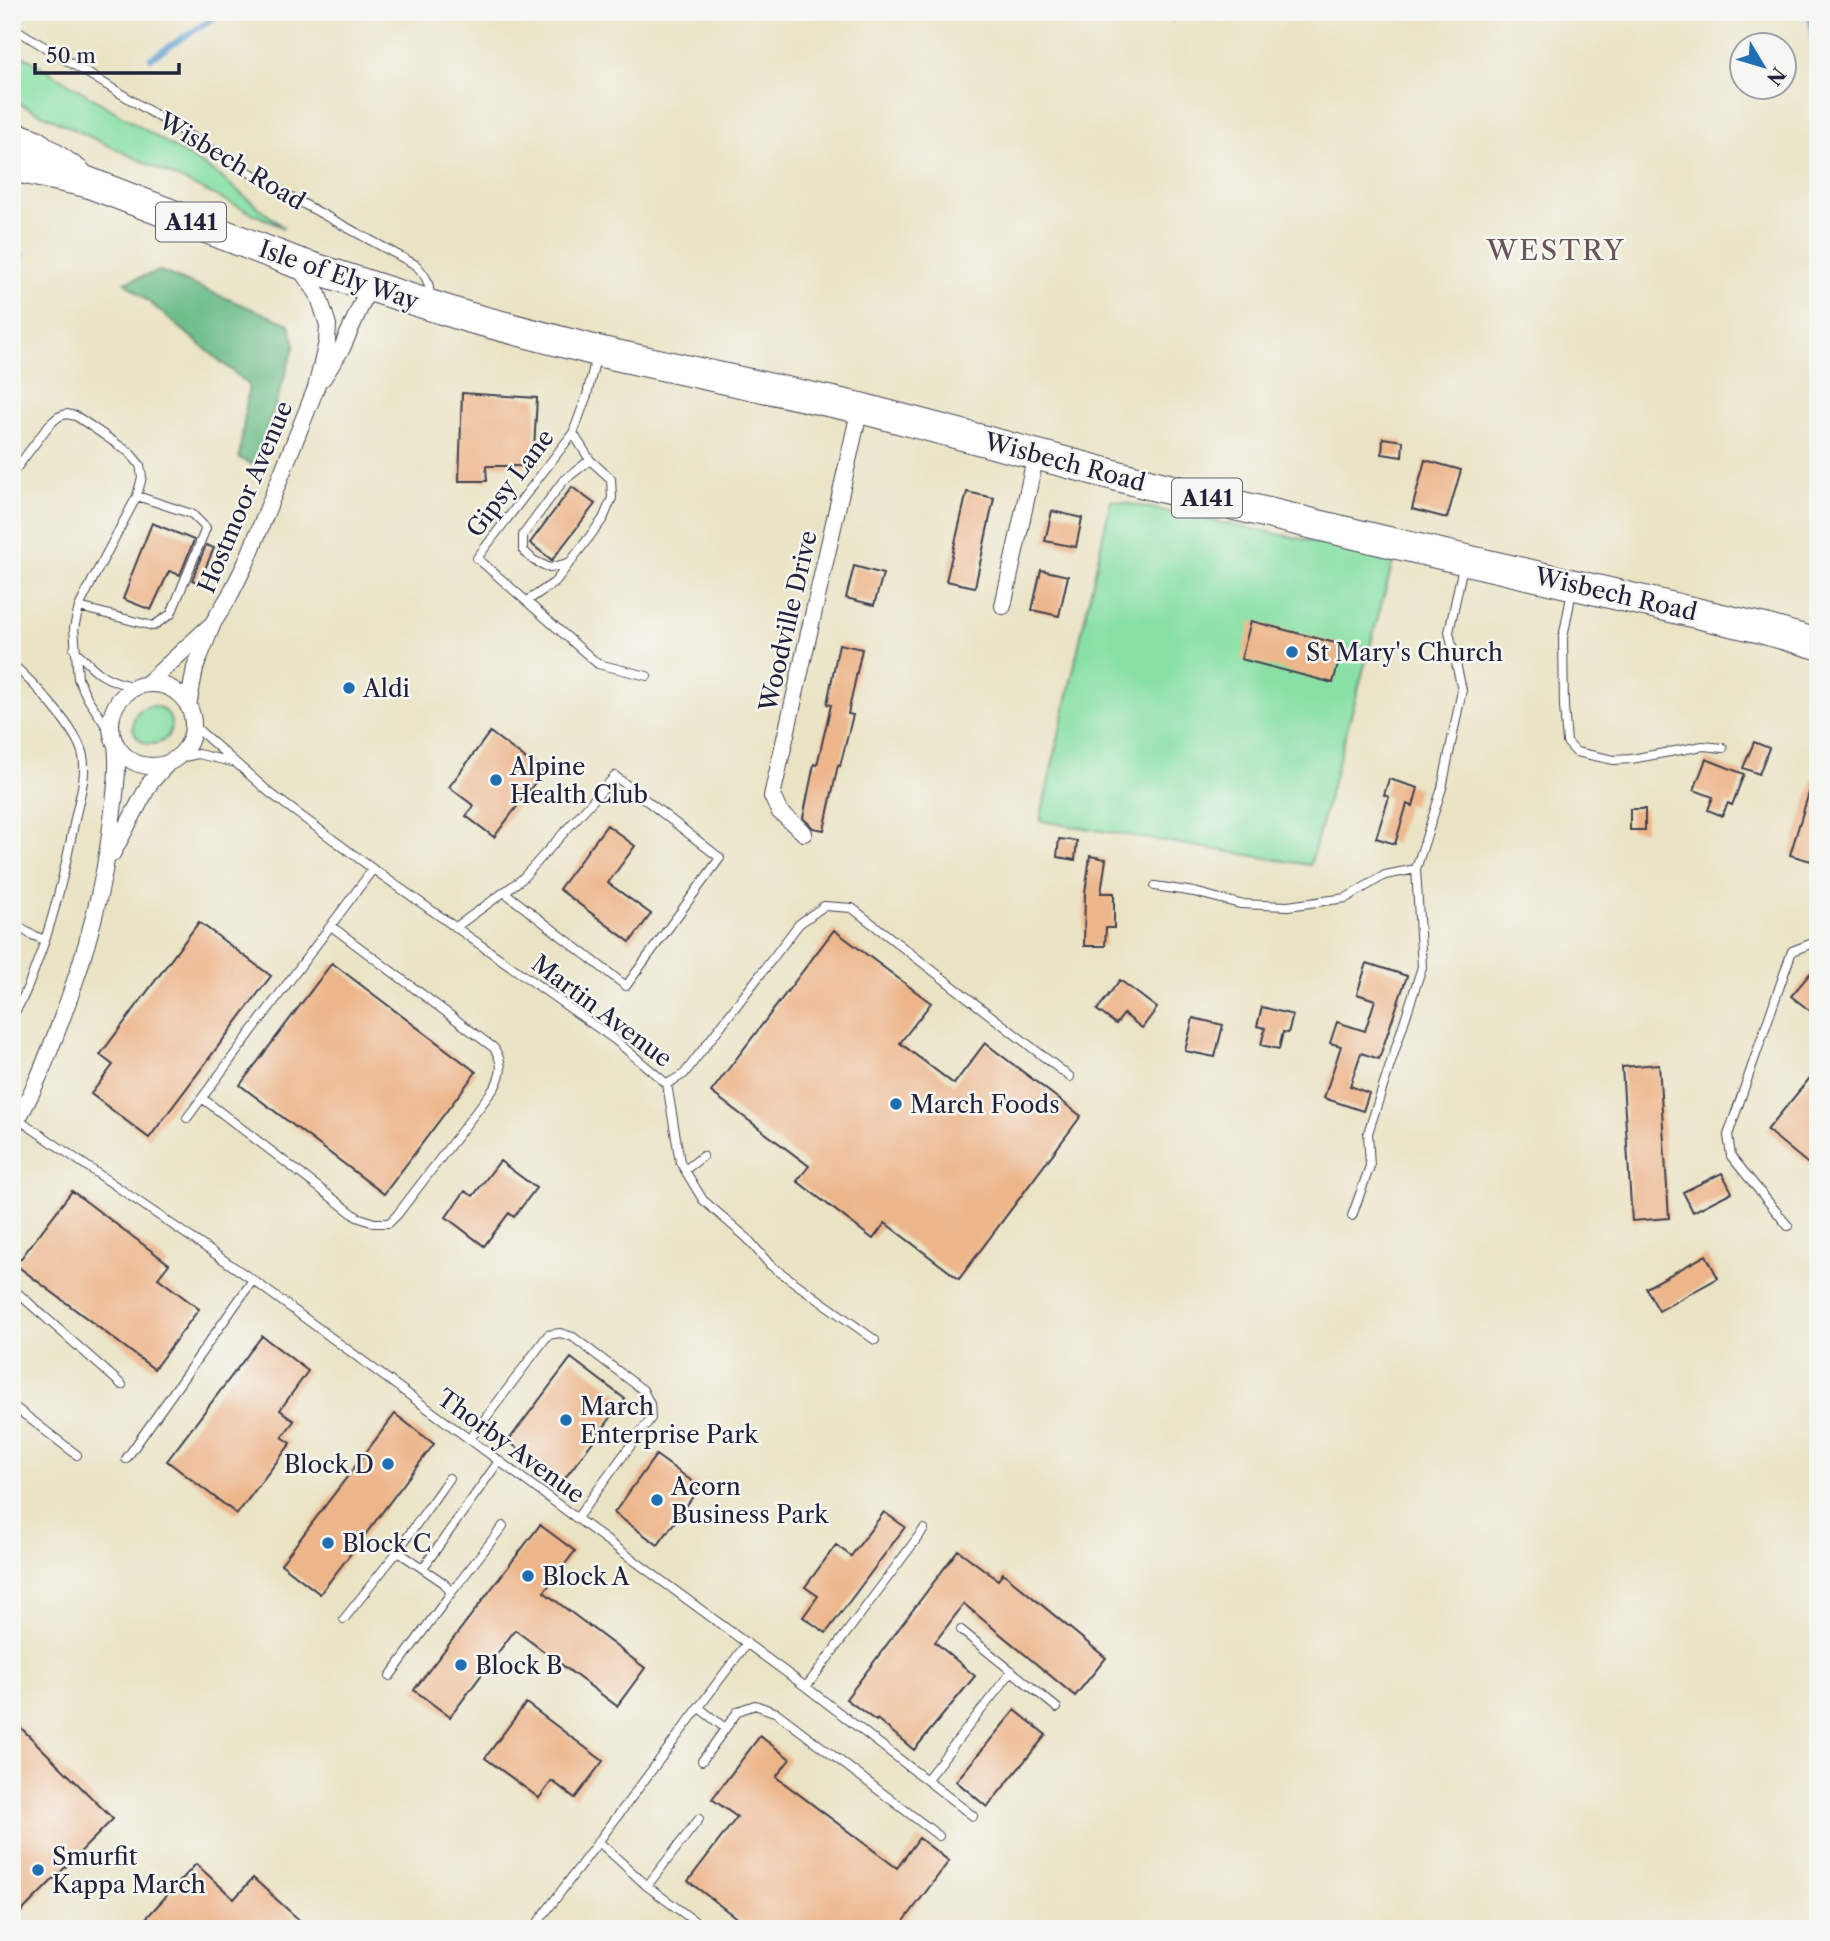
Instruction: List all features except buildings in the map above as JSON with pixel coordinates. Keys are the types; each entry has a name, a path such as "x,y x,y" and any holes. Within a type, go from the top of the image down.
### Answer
{"highway":[{"name":"Isle of Ely Way","path":"12,136 33,144 87,182"},
{"name":"Isle of Ely Way","path":"12,166 87,182 295,262 369,287 597,351"},
{"name":"Wisbech Road","path":"597,351 860,408 1165,488 1818,644"}],"street":[{"name":"Hostmoor Avenue","path":"188,706 195,667 213,623 246,563 316,388 327,342 328,324 318,294 295,262"},
{"name":"Hostmoor Avenue","path":"316,388 342,348 369,287"},
{"name":"Woodville Drive","path":"804,833 779,811 772,796 860,408"},
{"path":"1003,606 1036,454"},
{"name":"Hostmoor Avenue","path":"142,686 213,623"},
{"path":"15,1124 47,1058 78,977 94,922 107,863 118,767 111,724 113,712 127,693 142,686 166,687 183,698 188,706 193,725 188,744 150,783 107,863"},
{"path":"114,740 129,759 138,764 157,766 171,761"}],"lane":[{"name":"Wisbech Road","path":"12,27 278,190 416,265 427,276 429,305"},
{"name":"Gipsy Lane","path":"597,351 587,395 573,433 477,558 598,664 647,676"},
{"path":"12,474 49,425 58,416 66,414 86,422 130,453 140,465 142,477 137,496 79,607 74,628 78,679 114,740"},
{"path":"527,601 555,582 603,519 612,498 611,479 590,460 573,433"},
{"path":"571,562 550,568 533,561 523,550 523,535 563,481 590,460"},
{"path":"79,607 153,626 171,614 206,528 192,514 137,496"},
{"path":"1352,1216 1370,1167 1368,1133 1422,967 1416,869 1442,788 1462,690 1449,632 1465,559"},
{"path":"1574,585 1563,638 1567,742 1576,752 1614,760 1703,746 1723,748"},
{"path":"74,649 107,679 142,686"},
{"path":"12,664 69,727 78,740 83,757 83,776 62,883 25,994 12,1016"},
{"name":"Martin Avenue","path":"193,725 270,793 615,1040 667,1084 680,1161 703,1200 747,1238 770,1265 876,1340"},
{"name":"Martin Avenue","path":"171,761 198,754 235,762"},
{"path":"456,927 504,892 522,879 615,776 720,858 626,986 504,892"},
{"path":"187,1118 373,869"},
{"path":"1155,886 1194,892 1240,904 1288,905 1346,898 1385,875 1416,869"},
{"path":"667,1084 684,1074 799,924 824,906 852,908 1070,1077"},
{"path":"12,923 45,940"},
{"path":"202,1098 357,1217 373,1223 389,1223 495,1087 501,1075 502,1061 494,1048 331,926"},
{"path":"1788,1226 1731,1156 1728,1135 1792,951 1818,941"},
{"name":"Thorby Avenue","path":"15,1124 253,1280 747,1643 973,1816"},
{"path":"685,1170 703,1156"},
{"path":"126,1459 253,1280"},
{"path":"12,1288 122,1385"},
{"path":"470,1439 548,1335 560,1333 573,1337 643,1390 650,1404 651,1418 577,1518"},
{"path":"12,1405 77,1455"},
{"path":"423,1569 499,1461"},
{"path":"344,1619 394,1556 449,1478"},
{"path":"390,1676 503,1526"},
{"path":"806,1687 924,1529"},
{"path":"394,1556 400,1553 444,1583 450,1593"},
{"path":"961,1630 1057,1708"},
{"path":"537,1927 747,1643"},
{"path":"927,1779 1012,1671"},
{"path":"702,1761 738,1711 755,1705 777,1713 939,1836"},
{"path":"698,1707 725,1728"},
{"path":"648,1886 699,1819"},
{"path":"598,1841 648,1886 705,1929"}],"green space":[{"path":"12,49 216,173 284,228 12,100"},
{"path":"160,271 289,324 295,344 256,466 239,458 249,385 125,282"},
{"path":"1111,500 1394,558 1310,865 1040,821"},
{"path":"152,706 165,712 171,725 165,738 152,744 139,738 133,725 139,712"}],"waterway":[{"path":"151,58 223,12"},
{"path":"1170,12 1172,19"},
{"path":"1809,12 1818,62"},
{"path":"12,268 22,255"}],"place":[{"name":"St Mary's Church","path":"1292,652"},
{"name":"Aldi","path":"349,688"},
{"name":"Alpine Health Club","path":"496,780"},
{"name":"March Foods","path":"896,1104"},
{"name":"March Enterprise Park","path":"566,1420"},
{"name":"Block D","path":"388,1464"},
{"name":"Acorn Business Park","path":"657,1500"},
{"name":"Block C","path":"328,1543"},
{"name":"Block A","path":"528,1576"},
{"name":"Block B","path":"461,1665"},
{"name":"Smurfit Kappa March","path":"38,1870"}],"district":[{"name":"WESTRY","path":"1556,250"}]}
